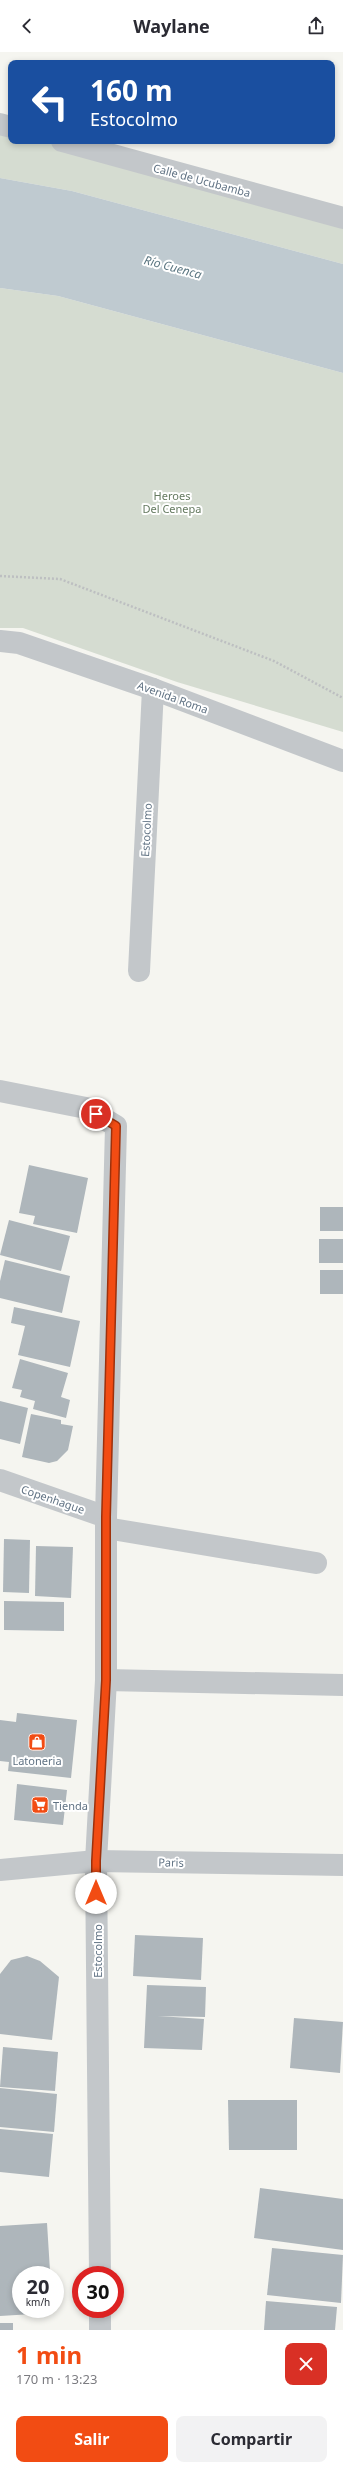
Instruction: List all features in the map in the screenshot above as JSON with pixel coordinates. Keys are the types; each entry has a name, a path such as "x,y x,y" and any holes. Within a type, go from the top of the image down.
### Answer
{"street":[{"name":"Calle de Ucubamba","path":"73,144 343,218"},
{"name":"Avenida Roma","path":"0,641 19,643 153,689 343,761"},
{"name":"Estocolmo","path":"139,971 153,689"},
{"name":"Estocolmo","path":"0,1091 86,1108 116,1126 106,1523 106,1680 96,1861 100,2266"},
{"name":"Copenhague","path":"0,1480 106,1523 316,1563"},
{"path":"106,1680 342,1685"},
{"name":"Paris","path":"0,1870 96,1861 343,1865"},
{"path":"100,2318 100,2330"}],"path":[{"path":"0,576 60,579 274,661 343,698"}],"green space":[{"path":"0,124 8,126 8,144 73,144 343,218 343,264 72,191 0,178"},
{"name":"Heroes Del Cenepa","path":"0,288 58,296 343,373 343,732 177,682 23,628 0,628"}],"water":[{"name":"Río Cuenca","path":"0,178 72,191 343,264 343,373 58,296 0,288"}],"building":[{"path":"29,1165 88,1178 77,1233 33,1224 35,1216 19,1213"},
{"path":"320,1207 343,1207 343,1231 320,1231"},
{"path":"9,1220 70,1236 61,1271 0,1255"},
{"path":"319,1239 343,1239 343,1263 319,1263"},
{"path":"5,1260 70,1276 62,1313 0,1298 0,1281"},
{"path":"320,1270 343,1270 343,1294 320,1294"},
{"path":"14,1307 80,1321 70,1367 18,1355 25,1326 11,1323"},
{"path":"20,1359 68,1373 61,1397 70,1400 66,1418 33,1409 35,1401 20,1397 22,1390 12,1388"},
{"path":"0,1401 28,1408 20,1444 0,1439"},
{"path":"31,1414 61,1420 61,1424 73,1426 68,1450 57,1461 49,1463 22,1457"},
{"path":"4,1539 30,1540 29,1593 3,1592"},
{"path":"36,1546 73,1547 71,1598 35,1596"},
{"path":"4,1601 64,1602 64,1631 4,1630"},
{"name":"Latoneria","path":"17,1713 77,1720 71,1778 8,1771 9,1762 0,1761 0,1720 16,1722"},
{"name":"Tienda","path":"17,1784 67,1790 63,1825 14,1820"},
{"path":"135,1935 203,1938 201,1980 133,1976"},
{"path":"27,1956 40,1961 59,1977 52,2040 0,2034 0,1974 11,1960"},
{"path":"147,1985 206,1987 205,2017 158,2016 204,2019 202,2050 144,2048"},
{"path":"294,2018 343,2022 340,2073 290,2068"},
{"path":"3,2047 58,2052 55,2091 0,2087"},
{"path":"0,2088 57,2094 54,2132 0,2127"},
{"path":"228,2100 297,2100 297,2150 229,2150"},
{"path":"0,2129 53,2134 49,2177 0,2172"},
{"path":"260,2188 343,2199 343,2250 254,2238"},
{"path":"47,2223 50,2266 12,2266 12,2315 0,2316 0,2226"},
{"path":"272,2248 343,2255 341,2303 267,2295"},
{"path":"266,2301 337,2307 335,2330 264,2330"},
{"path":"0,2323 13,2323 13,2330 0,2330"}],"place":[{"name":"Latoneria","path":"37,1742"},
{"name":"Tienda","path":"40,1805"}],"route":[{"path":"96,1114 116,1126 106,1517 106,1680 96,1861 96,1893"}]}
